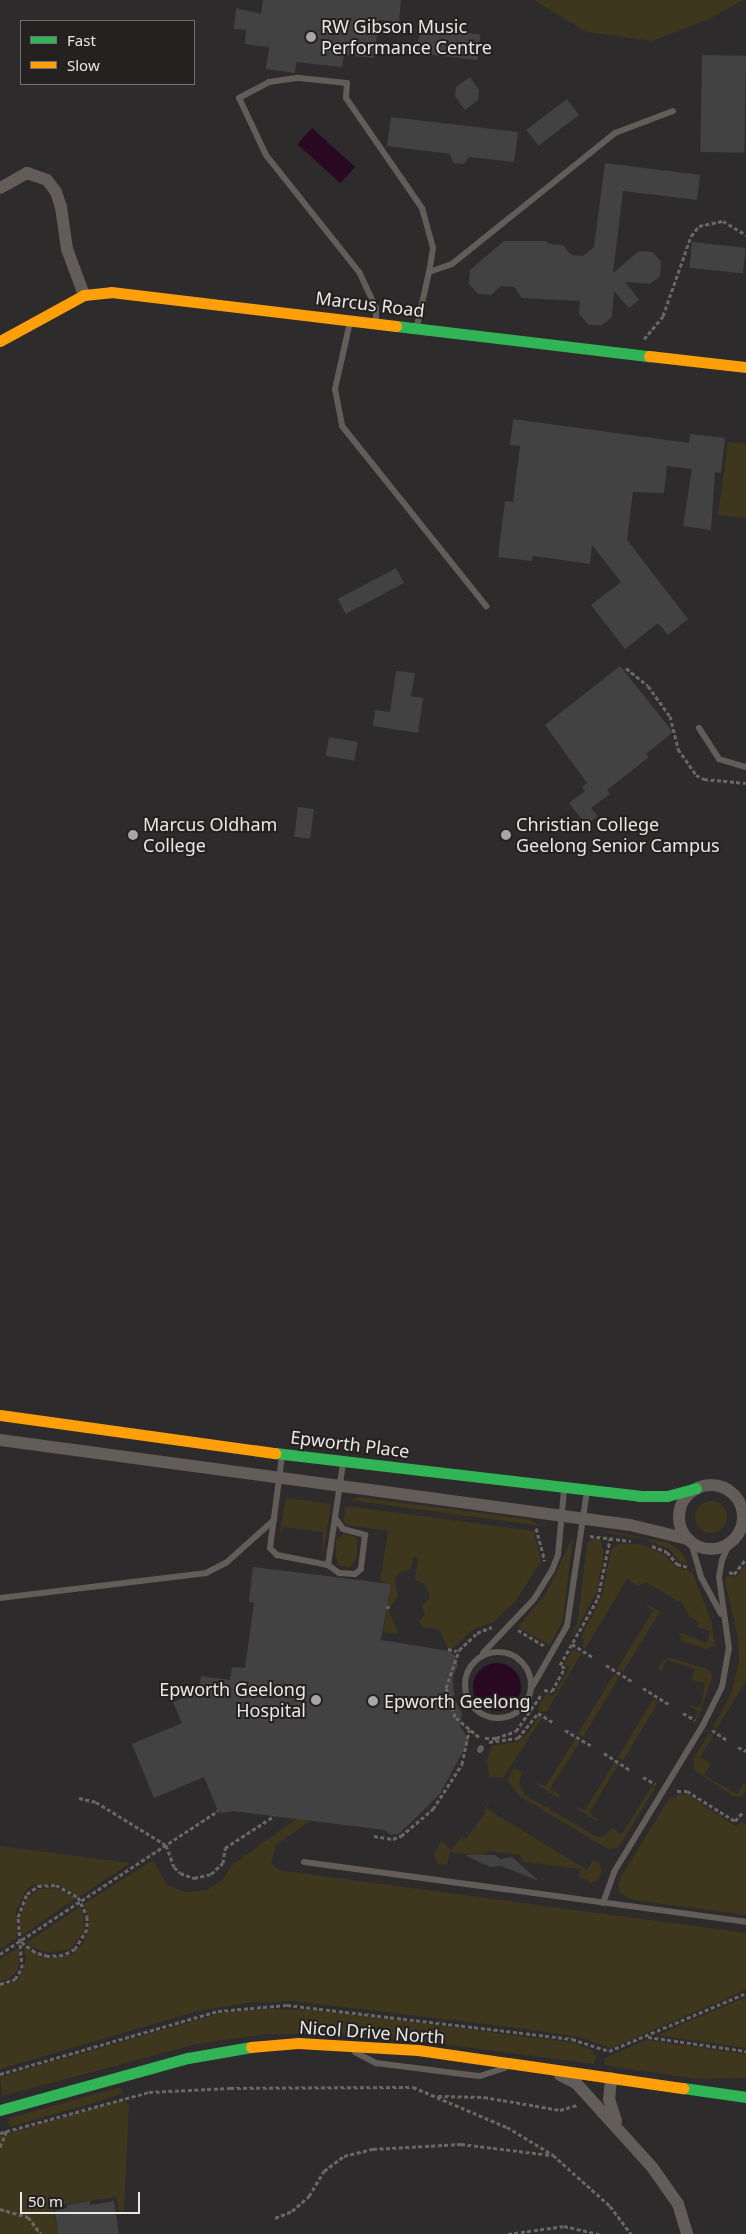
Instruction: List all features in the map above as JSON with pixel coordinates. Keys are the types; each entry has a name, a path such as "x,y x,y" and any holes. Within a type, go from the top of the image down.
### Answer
{"street":[{"path":"0,188 28,173 47,180 56,192 61,207 67,249 84,295"},
{"name":"Marcus Road","path":"0,340 84,295 112,292 157,295 746,367"},
{"name":"Epworth Place","path":"0,1415 343,1462 564,1488 659,1496 696,1488"},
{"path":"0,1440 648,1528 689,1540 711,1549 746,1536"},
{"path":"689,1540 680,1524 679,1512 683,1500 696,1488 713,1484 746,1499"},
{"path":"729,1490 740,1501 743,1516 742,1527 732,1541"},
{"name":"Nicol Drive North","path":"0,2110 215,2053 278,2044 347,2044 514,2063 746,2097"},
{"path":"546,2068 576,2083 620,2128 678,2204 687,2234"},
{"path":"611,2078 610,2109 620,2128"}],"lane":[{"path":"376,323 376,308 358,272 266,155 239,98 269,82 299,78 347,83 346,98 422,208 433,248 417,327"},
{"path":"429,272 452,264 615,133 673,111"},
{"path":"351,320 335,389 342,426 486,606"},
{"path":"699,728 719,759 746,767"},
{"path":"282,1453 270,1548 277,1555 328,1565 339,1573 355,1574 361,1569 365,1535 343,1528 336,1519"},
{"path":"328,1565 332,1527 336,1519 343,1462"},
{"path":"564,1488 558,1555 545,1583 479,1657 466,1676 465,1687 468,1698 483,1714 494,1718 515,1714 529,1698 532,1688 567,1626 587,1490"},
{"path":"0,1598 206,1573 226,1563 274,1520"},
{"path":"689,1540 701,1577 722,1617"},
{"path":"603,1903 614,1872 718,1697 726,1674 729,1648 722,1617 720,1571 732,1541"},
{"path":"479,1657 489,1652 510,1653 527,1667 532,1688"},
{"path":"304,1862 746,1922"},
{"path":"347,2044 364,2059 376,2063 470,2075 492,2073 514,2063"}],"path":[{"path":"640,354 642,342 663,316 691,236 699,226 723,221 746,235"},
{"path":"626,668 648,686 670,716 678,749 696,775 704,779 746,783"},
{"path":"592,1536 641,1542"},
{"path":"648,1544 667,1552 676,1564 689,1567"},
{"path":"728,1572 734,1574 746,1559"},
{"path":"516,1628 549,1648"},
{"path":"572,1644 594,1658"},
{"path":"448,1649 458,1651"},
{"path":"606,1665 632,1681"},
{"path":"643,1688 670,1704"},
{"path":"683,1712 696,1721"},
{"path":"476,1735 492,1743 518,1738 538,1713 554,1723"},
{"path":"374,1836 393,1839 401,1836 432,1809 462,1764 469,1730"},
{"path":"565,1730 592,1746"},
{"path":"711,1730 727,1740"},
{"path":"738,1746 746,1752"},
{"path":"604,1753 630,1770"},
{"path":"643,1777 657,1785"},
{"path":"672,1796 678,1790 687,1791 735,1821 743,1812"},
{"path":"80,1798 96,1802 166,1845 174,1867 180,1873 194,1878 211,1874 222,1862 225,1848 274,1816"},
{"path":"0,1954 218,1811"},
{"path":"0,1984 15,1979 23,1962 17,1925 20,1907 33,1889 56,1886 69,1890 80,1901 87,1916 87,1929 79,1945 70,1953 48,1956 35,1952 20,1940"},
{"path":"0,2074 218,2011 287,2005 572,2040 605,2052 746,1993"},
{"path":"647,2036 746,2051"},
{"path":"0,2133 128,2096 169,2090 401,2086 435,2096 507,2127 553,2155 610,2206 631,2234"},
{"path":"435,2096 484,2097 560,2110 582,2102"},
{"path":"0,2147 8,2131"},
{"path":"275,2218 292,2211 309,2196 324,2171 344,2156 373,2149 461,2144 553,2155"},
{"path":"0,2209 28,2217 41,2234"},
{"path":"508,2234 564,2226 599,2234"}],"shaded area":[{"path":"534,0 743,0 709,19 652,41 586,32"},
{"path":"312,128 355,167 340,183 297,144"},
{"path":"728,442 746,444 746,518 718,515"},
{"path":"360,1497 528,1519 541,1526 350,1500"},
{"path":"286,1498 331,1504 322,1560 323,1532 283,1527 279,1540"},
{"path":"711,1501 717,1502 722,1506 726,1511 726,1523 722,1528 717,1532 711,1533 705,1532 700,1528 696,1523 695,1517 696,1511 700,1506 705,1502"},
{"path":"346,1506 534,1531 541,1561 515,1602 493,1622 472,1630 453,1648 448,1648 439,1630 421,1626 419,1622 425,1614 422,1606 429,1599 429,1593 423,1583 415,1580 418,1558 413,1557 411,1569 400,1572 395,1579 398,1597 388,1610 399,1634 383,1632 391,1584 380,1581 388,1531 347,1525 343,1521"},
{"path":"610,1531 669,1543 682,1553 688,1564 679,1562 669,1549 645,1539 599,1532"},
{"path":"344,1534 354,1536 358,1541 356,1559 350,1568 339,1565 336,1556 336,1540"},
{"path":"573,1536 563,1620 550,1645 518,1627 546,1594"},
{"path":"600,1539 604,1553 597,1591 570,1641 578,1619 587,1544 590,1540"},
{"path":"620,1543 643,1545 665,1555 676,1567 692,1572 711,1620 715,1646 705,1649 681,1641 679,1632 707,1643 710,1631 697,1627 699,1622 689,1616 683,1604 646,1582 638,1586 627,1579 585,1649 582,1647 584,1643 582,1635 602,1596 611,1550"},
{"path":"746,1564 746,1681 716,1729 713,1727 731,1694 739,1662 738,1638 725,1581 726,1576 736,1577"},
{"path":"644,1602 670,1618 659,1613 623,1672 617,1669 653,1611"},
{"path":"573,1649 581,1654 547,1711 542,1712 537,1709 547,1693 553,1696 570,1667 564,1664"},
{"path":"671,1658 707,1669 713,1675 698,1718 695,1717 698,1711 689,1706 701,1707 705,1683 692,1680 695,1669 666,1660 662,1671 658,1670 663,1660"},
{"path":"497,1663 506,1665 514,1670 519,1678 521,1687 519,1696 514,1704 506,1709 497,1711 488,1709 480,1704 475,1696 473,1687 475,1678 480,1670 488,1665"},
{"path":"614,1674 619,1677 583,1737 578,1734"},
{"path":"653,1699 658,1702 623,1760 618,1757"},
{"path":"539,1716 542,1718 503,1778 489,1777 487,1761 492,1746 517,1742 527,1734"},
{"path":"709,1733 713,1736 700,1757 711,1763 704,1775 737,1794 744,1783 746,1790 742,1796 735,1797 694,1770 694,1758"},
{"path":"575,1739 580,1742 550,1789 559,1794 558,1798 533,1782 546,1786"},
{"path":"614,1763 618,1765 589,1813 598,1820 596,1821 572,1805 585,1810"},
{"path":"514,1767 522,1772 519,1784 525,1795 597,1837 605,1836 612,1828 622,1834 652,1786 655,1788 622,1842 617,1848 608,1849 519,1796 507,1780"},
{"path":"679,1793 687,1794 735,1826 741,1822 746,1824 746,1915 633,1900 620,1893 618,1885 621,1877 670,1797 674,1799"},
{"path":"492,1796 486,1808 587,1870 593,1860 599,1863 602,1871 598,1880 588,1884 589,1880 579,1878 580,1869 525,1862 519,1855 488,1851 482,1856 450,1852 447,1865 438,1864 434,1855 441,1841 451,1850 462,1836 466,1839 485,1813 485,1807"},
{"path":"296,1819 310,1821 276,1845 271,1863 278,1870 746,1933 746,1990 611,2048 578,2037 526,2029 293,2001 247,2003 198,2011 0,2069 0,1986 17,1981 23,1971 26,1957 23,1945 47,1959 72,1955 82,1945 88,1932 89,1919 84,1904 153,1860 167,1885 185,1892 208,1890 224,1878 231,1866"},
{"path":"0,1846 130,1863 79,1897 58,1884 33,1885 26,1890 16,1911 17,1938 0,1949"},
{"path":"55,1888 76,1898 21,1936 19,1922 26,1900 38,1889"},
{"path":"81,1906 85,1928 71,1949 45,1953 26,1943"},
{"path":"20,1947 18,1970 10,1978 0,1981 0,1959"},
{"path":"746,1997 746,2048 657,2035"},
{"path":"268,2009 317,2010 575,2043 592,2050 596,2057 594,2064 365,2034 266,2034 197,2044 2,2096 0,2077 222,2013"},
{"path":"646,2040 746,2054 746,2078 696,2079 604,2065 605,2058"},
{"path":"120,2087 123,2093 100,2101 10,2127 8,2122 9,2118"},
{"path":"123,2100 129,2104 124,2211 119,2212 116,2197 52,2206 58,2234 0,2234 0,2136"}],"building":[{"name":"RW Gibson Music Performance Centre","path":"263,0 401,0 399,22 379,20 374,58 344,55 342,67 296,62 295,73 266,69 269,47 245,44 246,30 234,29 236,8 261,14"},
{"path":"420,27 481,34 477,60 417,53"},
{"path":"702,55 746,56 744,153 700,152"},
{"path":"470,77 479,90 478,100 465,110 455,96 456,87"},
{"path":"567,99 579,115 538,146 526,130"},
{"path":"391,117 518,132 514,162 469,157 464,164 453,163 450,154 387,146"},
{"path":"605,163 700,175 697,200 623,191 613,273 639,251 653,252 661,262 660,276 650,284 625,282 639,300 629,308 614,291 612,317 602,325 589,325 579,314 580,301 522,298 514,287 501,286 491,295 478,294 469,284 470,270 504,241 546,241 549,244 563,245 571,255 583,256 594,247"},
{"path":"692,242 746,248 743,274 689,268"},
{"path":"513,419 689,443 690,434 725,438 721,473 715,472 711,530 683,526 692,469 667,466 664,493 633,492 627,540 688,619 668,635 658,623 625,649 591,605 621,582 592,545 590,564 533,556 532,561 498,557 505,501 513,502 520,446 510,445"},
{"path":"396,568 404,583 346,614 338,599"},
{"path":"620,666 673,732 646,754 649,757 607,790 610,794 591,808 598,816 586,825 569,803 585,791 582,787 587,783 545,725"},
{"path":"396,671 415,673 411,696 423,698 418,733 373,726 375,710 390,712"},
{"path":"329,737 358,742 354,761 326,756"},
{"path":"298,807 314,809 310,839 294,837"},
{"name":"Epworth Geelong Hospital","path":"253,1567 391,1584 381,1640 449,1651 455,1656 458,1665 453,1676 454,1698 462,1714 460,1726 469,1740 440,1794 399,1834 391,1835 384,1830 233,1811 223,1813 218,1811 204,1777 154,1798 132,1744 182,1723 173,1702 199,1692 201,1676 230,1680 232,1667 245,1668 254,1603 249,1602"},
{"path":"465,1855 495,1855 500,1859 512,1857 539,1881 501,1866 490,1867"},
{"path":"90,2201 90,2205 114,2201 119,2234 58,2234 55,2211 67,2208 67,2205"}],"traffic: fast":[{"path":"396,326 649,356"},
{"path":"275,1453 639,1496 667,1496 696,1488"},
{"path":"0,2110 188,2058 251,2047"},
{"path":"683,2088 746,2097"}],"traffic: slow":[{"path":"0,341 84,295 111,292 396,326"},
{"path":"649,356 746,367"},
{"path":"0,1415 275,1453"},
{"path":"251,2047 298,2043 418,2050 683,2088"}],"place":[{"name":"RW Gibson Music Performance Centre","path":"311,37"},
{"name":"Marcus Oldham College","path":"133,835"},
{"name":"Christian College Geelong Senior Campus","path":"506,835"},
{"name":"Epworth Geelong Hospital","path":"316,1700"},
{"name":"Epworth Geelong","path":"373,1701"}]}
